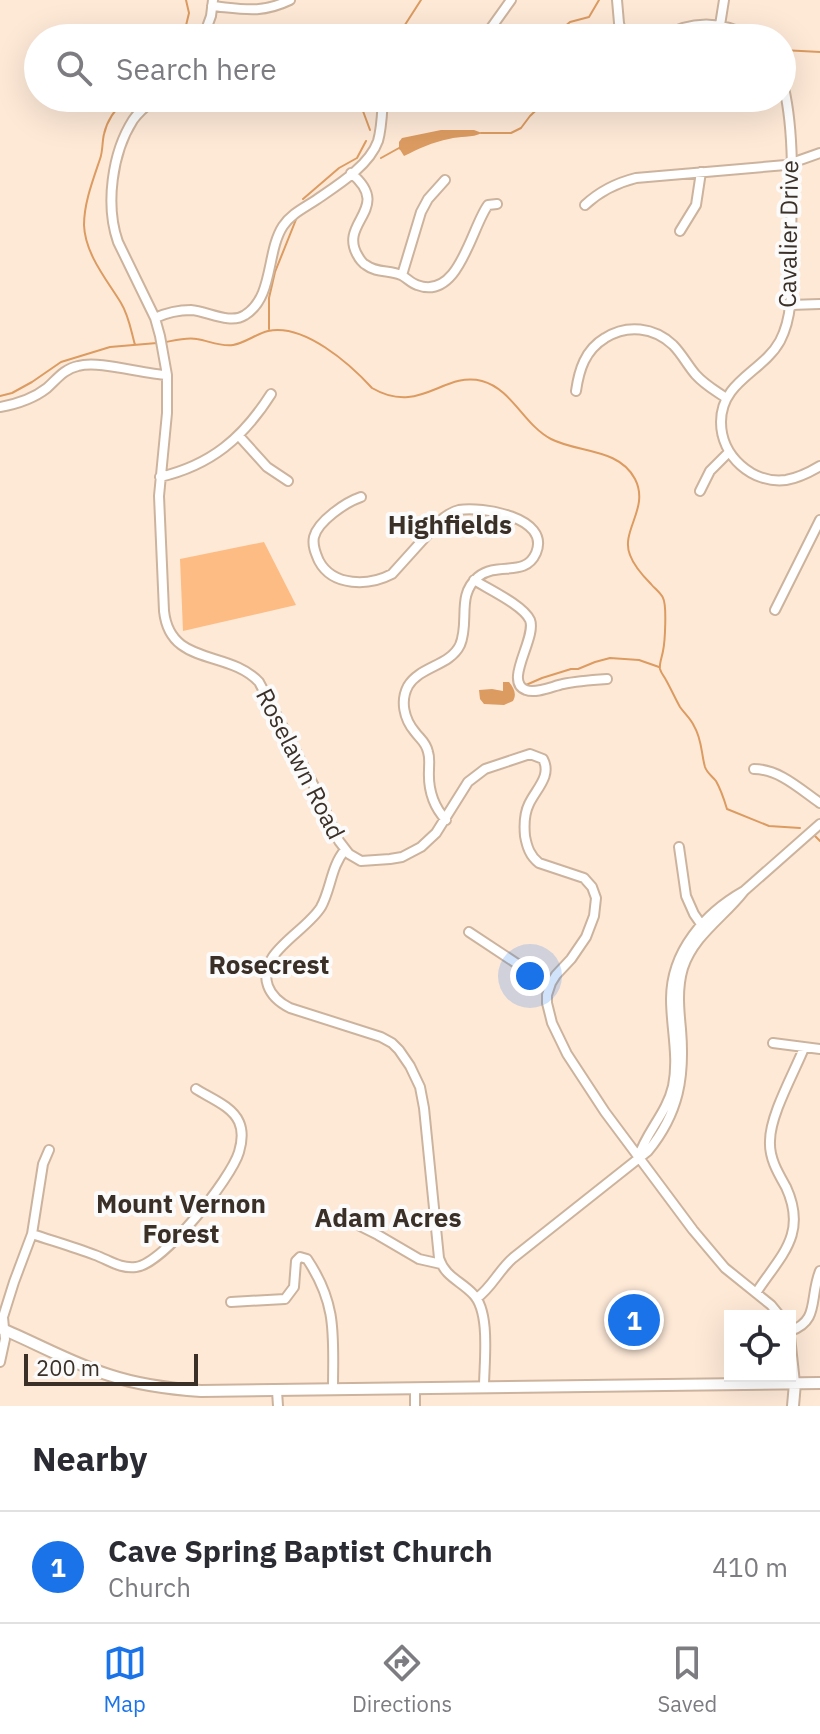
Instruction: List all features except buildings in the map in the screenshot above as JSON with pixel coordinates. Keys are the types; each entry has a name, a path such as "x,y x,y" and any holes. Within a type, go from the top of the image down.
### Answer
{"main road":[{"path":"2,1329 110,1375 153,1386 201,1391 820,1383"},
{"path":"793,1406 795,1383"}],"street":[{"path":"207,24 213,3 258,10 290,0"},
{"path":"494,24 511,0"},
{"path":"617,0 619,24"},
{"path":"720,24 724,0"},
{"name":"Roselawn Road","path":"139,112 129,127 116,164 110,205 118,242 155,318 167,375 167,413 159,496 167,628 174,639 190,650 244,669 259,682 345,850 354,858 367,862 402,857 421,847 446,820 468,782 485,769 530,754 545,762 545,776 525,816 528,850 539,863 584,878 596,898 594,916 586,937 551,983"},
{"path":"155,318 180,310 233,319 244,316 263,290 277,238 284,224 365,161 380,133 382,112"},
{"name":"Cavalier Drive","path":"726,398 739,381 777,345 790,305 791,164 788,112"},
{"path":"585,205 601,192 625,181 648,176 791,164 820,153"},
{"path":"680,231 696,205 701,172"},
{"path":"351,173 367,189 369,200 354,232 355,252 364,265 402,275 415,285 427,288 447,281 468,248 481,215 488,205 497,204"},
{"path":"402,275 421,212 445,180"},
{"path":"790,305 820,304"},
{"path":"576,391 584,360 598,342 622,330 641,329 655,333 680,352 699,378 726,398 721,414 724,442 745,469 768,479 789,479 819,470"},
{"path":"0,407 37,395 67,370 81,365 167,375"},
{"path":"160,477 200,462 221,450 256,417 271,394"},
{"path":"239,436 267,467 288,481"},
{"path":"700,491 710,471 729,452"},
{"path":"361,497 337,511 316,531 313,543 322,566 344,581 369,582 398,570 438,523 459,510 517,518 533,530 538,542 530,562 518,568 487,570 474,580 466,591 464,634 457,650 412,681 405,694 406,717 426,745 429,756 432,800 446,820"},
{"path":"775,610 820,520"},
{"path":"474,580 512,603 530,620 529,644 518,670 522,688 530,691 607,679"},
{"path":"754,769 778,774 820,803"},
{"path":"477,1298 490,1287 508,1263 651,1147 678,1096 683,1066 679,991 688,956 703,928 728,910 744,891 820,824"},
{"path":"679,847 686,896 703,928"},
{"path":"345,850 337,861 327,894 317,913 272,958 267,983 282,1004 381,1037 392,1043 406,1058 420,1087 424,1108 441,1264 450,1276 477,1298 483,1314 484,1387"},
{"path":"469,932 551,983 547,1003 552,1023 576,1070 670,1202 718,1260 775,1310"},
{"path":"773,1043 820,1049"},
{"path":"756,1293 783,1256 794,1227 794,1208 772,1158 770,1138 774,1120 804,1048"},
{"path":"32,1234 121,1266 144,1266 157,1258 205,1205 234,1163 240,1148 241,1130 237,1118 229,1109 196,1089"},
{"path":"0,1362 4,1346 3,1317 32,1234 43,1164 49,1150"},
{"path":"350,1221 419,1259 441,1264"},
{"path":"231,1302 285,1299 294,1287 296,1261 300,1257 307,1259 324,1288 331,1312 333,1390"},
{"path":"796,1330 812,1317 820,1271"},
{"path":"0,1281 14,1282"},
{"path":"415,1389 415,1406"},
{"path":"277,1391 278,1406"}],"shaded area":[{"path":"441,130 474,130 482,133 437,142 404,156 399,148 402,138"},
{"path":"264,542 296,605 183,631 180,559"},
{"path":"503,682 509,682 514,689 513,701 504,705 484,704 479,690 503,691"}],"waterway":[{"path":"186,0 189,13 186,24"},
{"path":"406,24 421,0"},
{"path":"568,24 589,17 599,0"},
{"path":"796,51 820,52"},
{"path":"114,112 105,129 101,156 87,200 85,236 92,256 124,308 135,345"},
{"path":"363,112 370,130"},
{"path":"481,133 511,133 521,128 534,112"},
{"path":"303,199 339,168 357,158 366,141"},
{"path":"381,158 401,149"},
{"path":"269,329 269,298 275,272 297,217"},
{"path":"166,342 193,338 233,345 268,331 282,330 311,339 339,357 372,388 389,395 418,395 455,382 482,381 502,391 533,425 551,439 609,456 619,462 628,469 639,490 629,537 630,555 664,602 665,632 660,669 697,731 706,769 716,781 727,809 769,826 800,828"},
{"path":"0,396 32,382 61,362 110,347 157,343"},
{"path":"526,685 610,658 639,660 659,667"},
{"path":"814,835 820,841"}],"place":[{"name":"Cave Spring Baptist Church","path":"634,1320"}],"district":[{"name":"Highfields","path":"450,525"},
{"name":"Rosecrest","path":"269,965"},
{"name":"Adam Acres","path":"388,1218"},
{"name":"Mount Vernon Forest","path":"181,1219"}]}
